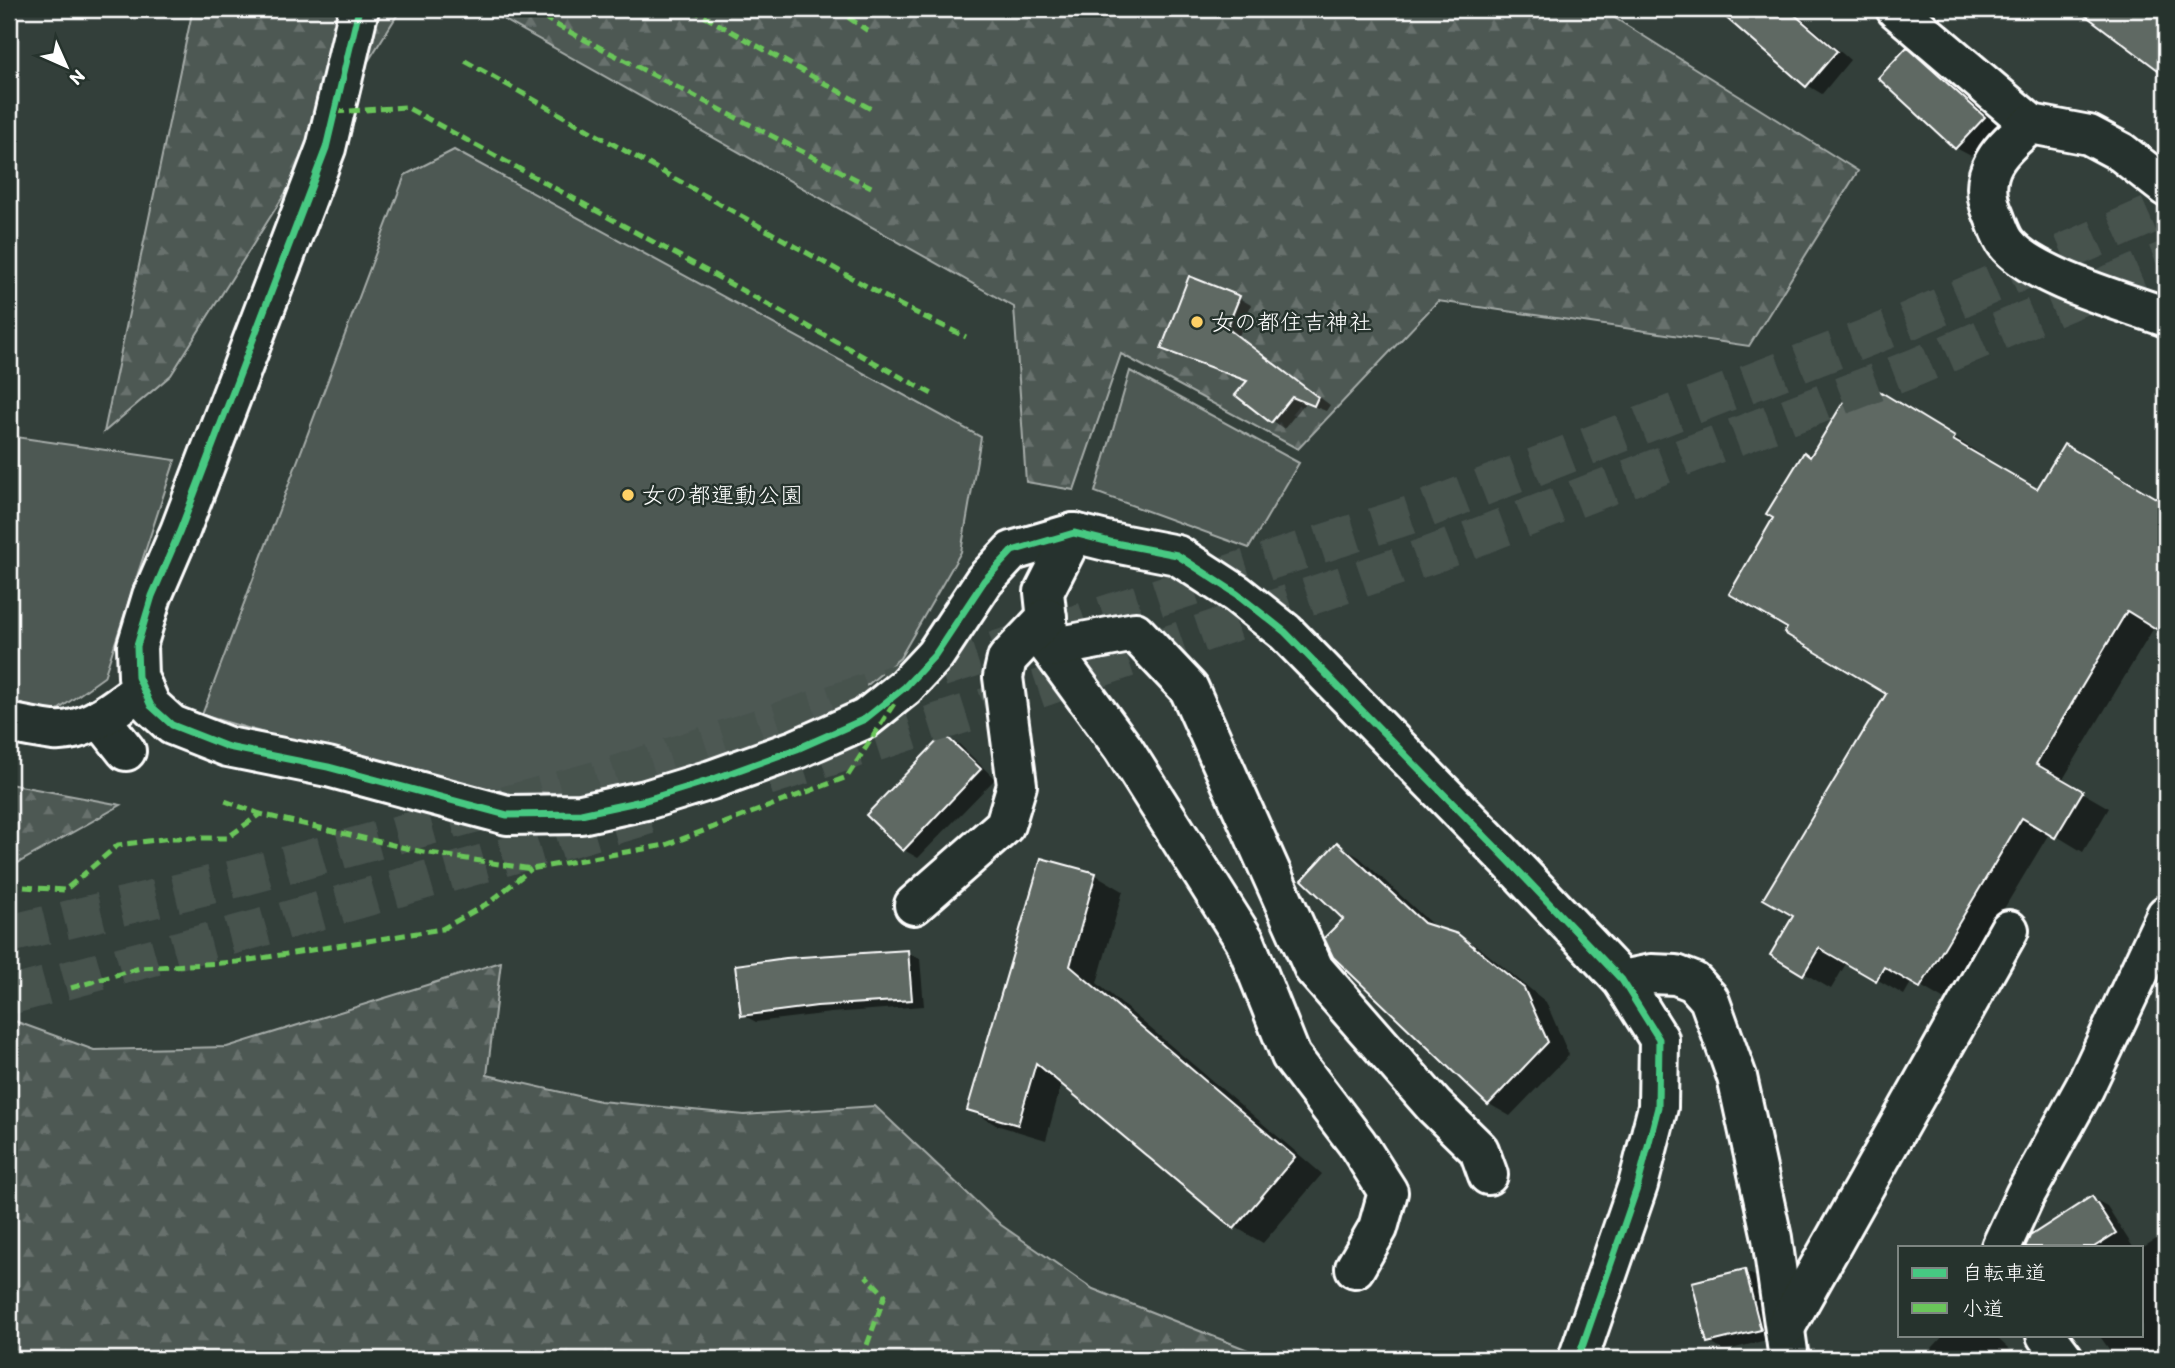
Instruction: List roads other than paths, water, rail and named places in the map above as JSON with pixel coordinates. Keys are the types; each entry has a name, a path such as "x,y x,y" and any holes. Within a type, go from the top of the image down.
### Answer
{"street":[{"path":"359,9 326,148 180,531 152,596 137,646 138,677 151,706 172,725 228,747 328,767 506,815 581,814 646,800 710,780 797,749 865,719 905,687 935,655 984,581 1012,551 1074,533 1177,555 1237,594 1285,632 1622,980 1659,1039 1658,1107 1638,1185 1578,1359"},
{"path":"1896,9 2031,124 2090,135 2121,152 2166,187"},
{"path":"2031,124 2007,143 1991,163 1987,186 1990,207 2006,243 2022,257 2061,279 2166,317"},
{"path":"1074,533 1044,592 1049,632 1245,941 1290,1056 1357,1143 1388,1192 1378,1228 1355,1268"},
{"path":"914,905 1005,825 1017,785 1003,677 1007,659 1049,632 1135,632 1189,689 1314,969 1434,1105 1479,1150 1488,1175"},
{"path":"9,723 56,731 76,729 100,718 143,688"},
{"path":"100,718 126,751"},
{"path":"2001,1246 2025,1195 2085,1087 2166,915"},
{"path":"1787,1344 2009,930"},
{"path":"1622,980 1651,974 1676,975 1693,982 1709,999 1737,1077 1772,1238 1787,1344"},
{"path":"2047,1336 2064,1359"}],"tunnel":[{"path":"9,934 243,877 615,775 1419,512 1897,326 2166,208"},
{"path":"767,777 980,709 1431,555 1916,367 2166,260"},
{"path":"9,996 260,928 657,813"}],"place":[{"name":"女の都住吉神社","path":"1197,322"},
{"name":"女の都運動公園","path":"628,495"}]}
